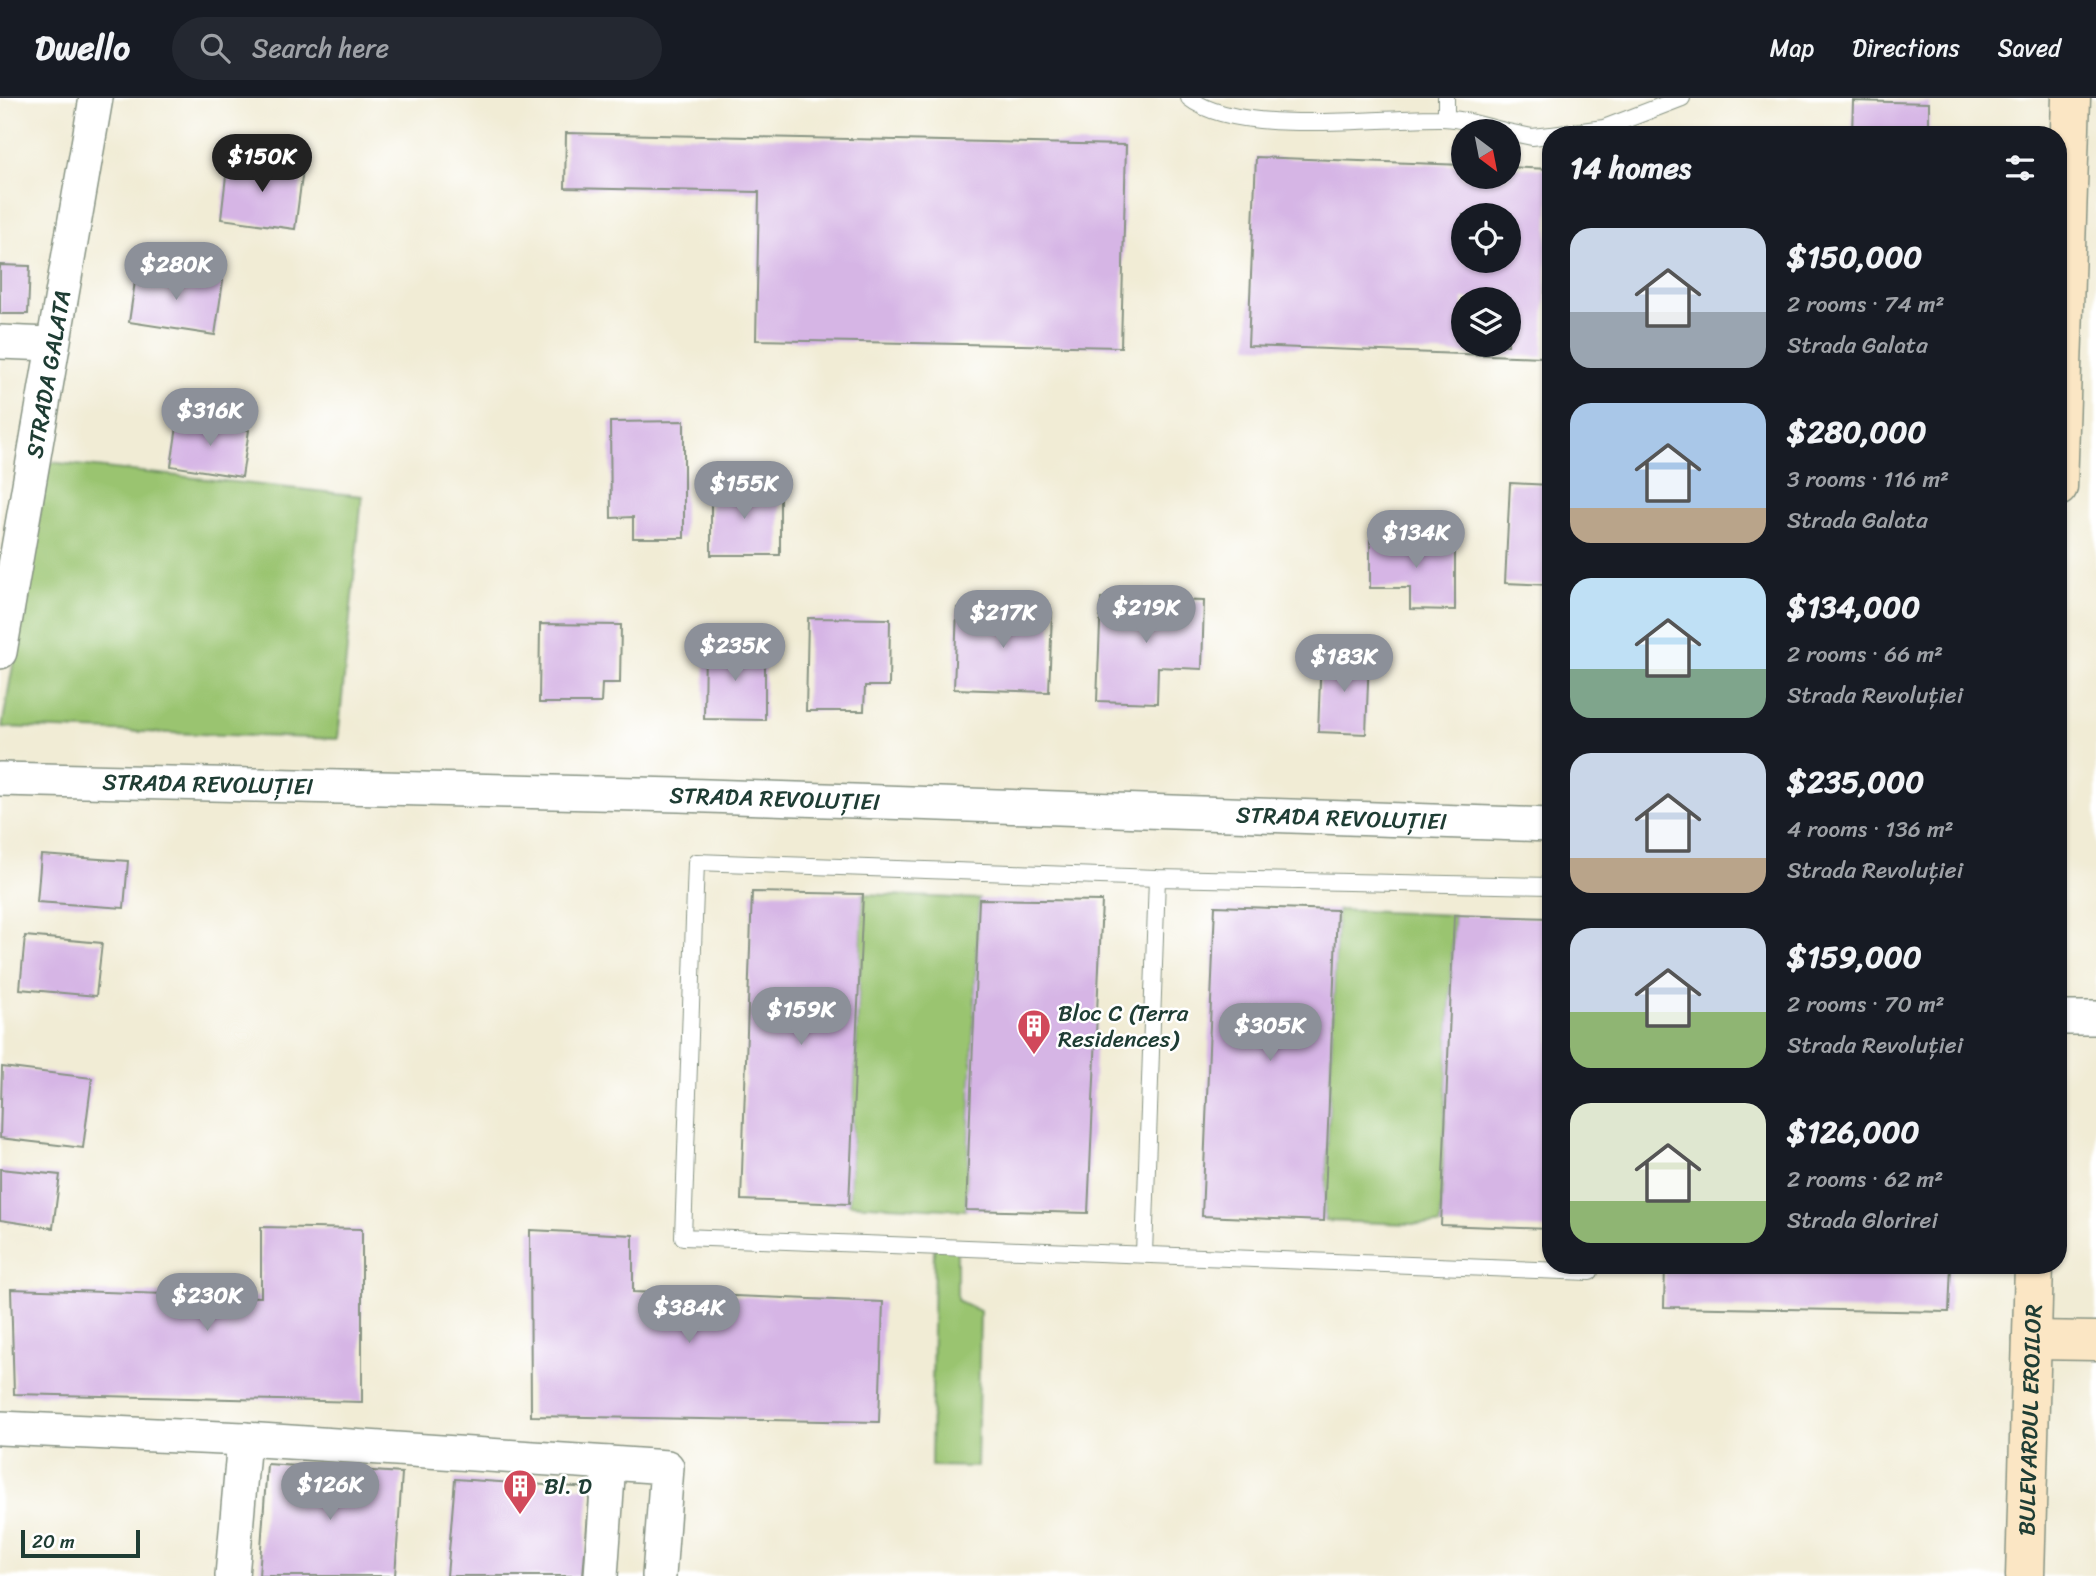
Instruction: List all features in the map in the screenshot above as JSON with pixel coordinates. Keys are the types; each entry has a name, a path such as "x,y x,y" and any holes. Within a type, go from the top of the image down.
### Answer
{"main road":[{"path":"2067,429 2079,351 2071,98"},
{"name":"BULEVARDUL EROILOR","path":"2025,1576 2034,1274"},
{"path":"2032,1340 2096,1342"}],"street":[{"name":"STRADA GALATA","path":"0,652 51,344 96,98"},
{"path":"0,342 51,344"},
{"name":"STRADA REVOLUȚIEI","path":"0,779 679,795 1542,825"},
{"path":"2067,1018 2096,1018"},
{"path":"0,1428 244,1439 667,1467 659,1576"},
{"path":"232,1576 244,1439"},
{"path":"601,1576 608,1463"}],"lane":[{"path":"1189,98 1203,109 1258,121 1451,119"},
{"path":"1446,98 1446,118"},
{"path":"1609,126 1682,98"},
{"path":"1521,135 1542,136"},
{"path":"1542,886 1157,878 696,862 683,1223 683,1237 1542,1270"},
{"path":"1144,1254 1157,878"}],"green space":[{"path":"49,462 362,496 338,739 2,727"},
{"path":"863,894 979,899 966,1210 849,1204"},
{"path":"1337,910 1454,915 1441,1225 1324,1221"},
{"path":"934,1248 957,1248 957,1300 980,1311 977,1467 931,1466"}],"building":[{"path":"1853,101 1929,103 1929,126 1852,126"},
{"path":"566,133 1126,145 1121,347 756,340 759,192 565,188"},
{"path":"1256,157 1451,165 1451,189 1521,189 1521,168 1542,169 1542,357 1521,356 1521,287 1451,287 1451,354 1248,346"},
{"path":"228,159 303,169 295,229 221,219"},
{"path":"0,265 30,266 28,314 0,314"},
{"path":"137,268 223,281 215,335 129,322"},
{"path":"178,420 249,430 242,477 171,466"},
{"path":"684,421 684,538 633,538 633,517 611,518 610,422"},
{"path":"711,481 744,481 744,494 780,494 780,555 711,555"},
{"path":"1510,483 1542,485 1542,585 1505,583"},
{"path":"1370,539 1455,540 1455,610 1410,609 1410,588 1370,588"},
{"path":"1101,598 1204,601 1202,669 1158,667 1157,703 1097,701"},
{"path":"957,608 1052,612 1049,692 954,689"},
{"path":"808,618 890,619 889,686 865,686 864,711 806,711"},
{"path":"540,624 621,625 620,683 602,683 601,703 539,703"},
{"path":"705,645 765,646 765,720 704,719"},
{"path":"1321,655 1369,657 1366,734 1318,732"},
{"path":"41,855 128,861 124,908 37,902"},
{"path":"752,892 863,894 849,1204 741,1200"},
{"name":"Bloc C (Terra Residences)","path":"979,899 1102,901 1088,1213 966,1210"},
{"path":"1215,906 1337,910 1324,1221 1202,1216"},
{"path":"1454,915 1542,918 1542,1229 1441,1225"},
{"path":"25,936 102,943 96,996 20,989"},
{"path":"2,1067 92,1078 83,1148 0,1138"},
{"path":"0,1169 60,1175 53,1228 0,1220"},
{"path":"261,1227 362,1229 362,1402 14,1394 11,1289 261,1297"},
{"path":"530,1230 633,1235 633,1292 883,1302 879,1422 531,1416"},
{"path":"1665,1274 1951,1274 1949,1312 1664,1307"},
{"path":"267,1464 402,1473 395,1576 259,1576"},
{"name":"Bl. D","path":"455,1479 590,1488 583,1576 447,1576"}],"place":[{"name":"Bloc C (Terra Residences)","path":"1034,1056"},
{"name":"Bl. D","path":"520,1516"}]}
